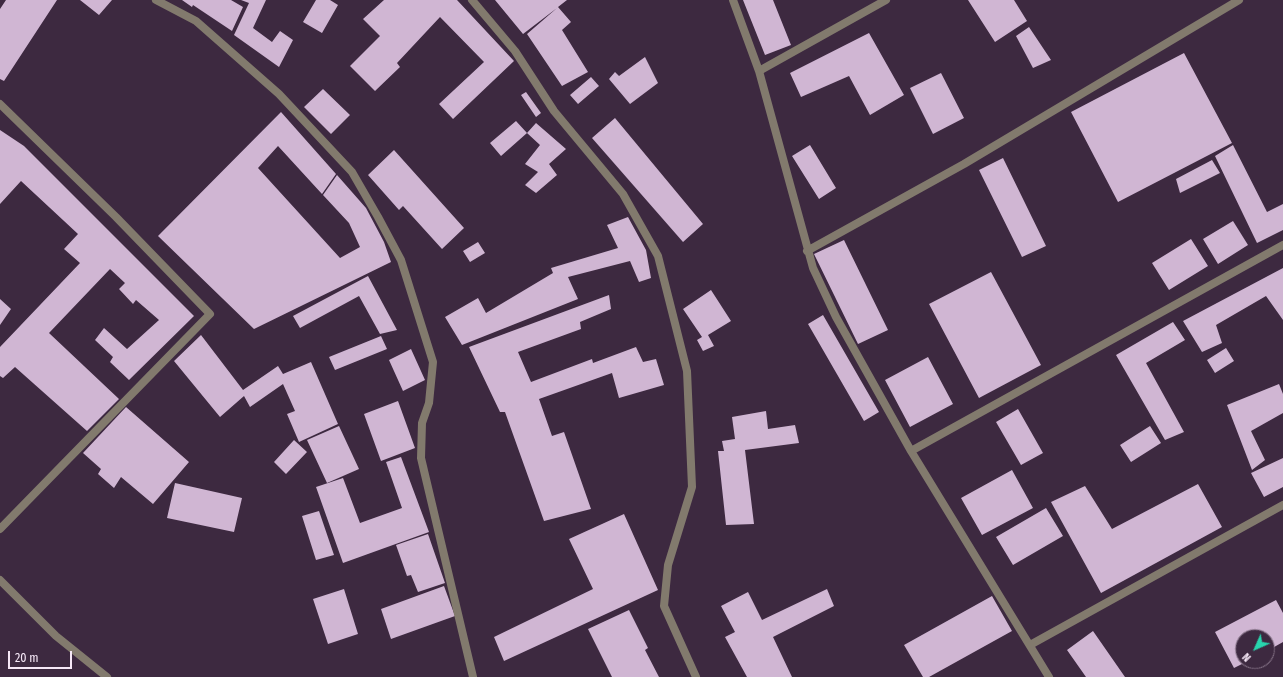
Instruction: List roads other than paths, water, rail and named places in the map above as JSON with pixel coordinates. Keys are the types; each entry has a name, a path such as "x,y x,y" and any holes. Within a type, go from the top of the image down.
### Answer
{"street":[{"path":"156,0 196,21 279,94 352,172 401,260 433,362 429,403 422,423 420,458 473,677"},
{"path":"472,0 515,51 554,111 623,194 658,256 687,371 692,487 668,565 664,606 696,677"},
{"path":"733,0 759,71 799,215 807,251 813,268 836,316 911,451 1049,677"},
{"path":"759,71 886,0"},
{"path":"807,251 964,164 1238,0"},
{"path":"0,104 116,217 210,314 0,529"},
{"path":"911,451 1283,245"},
{"path":"1030,645 1283,505"},
{"path":"0,580 56,636 107,677"}]}
